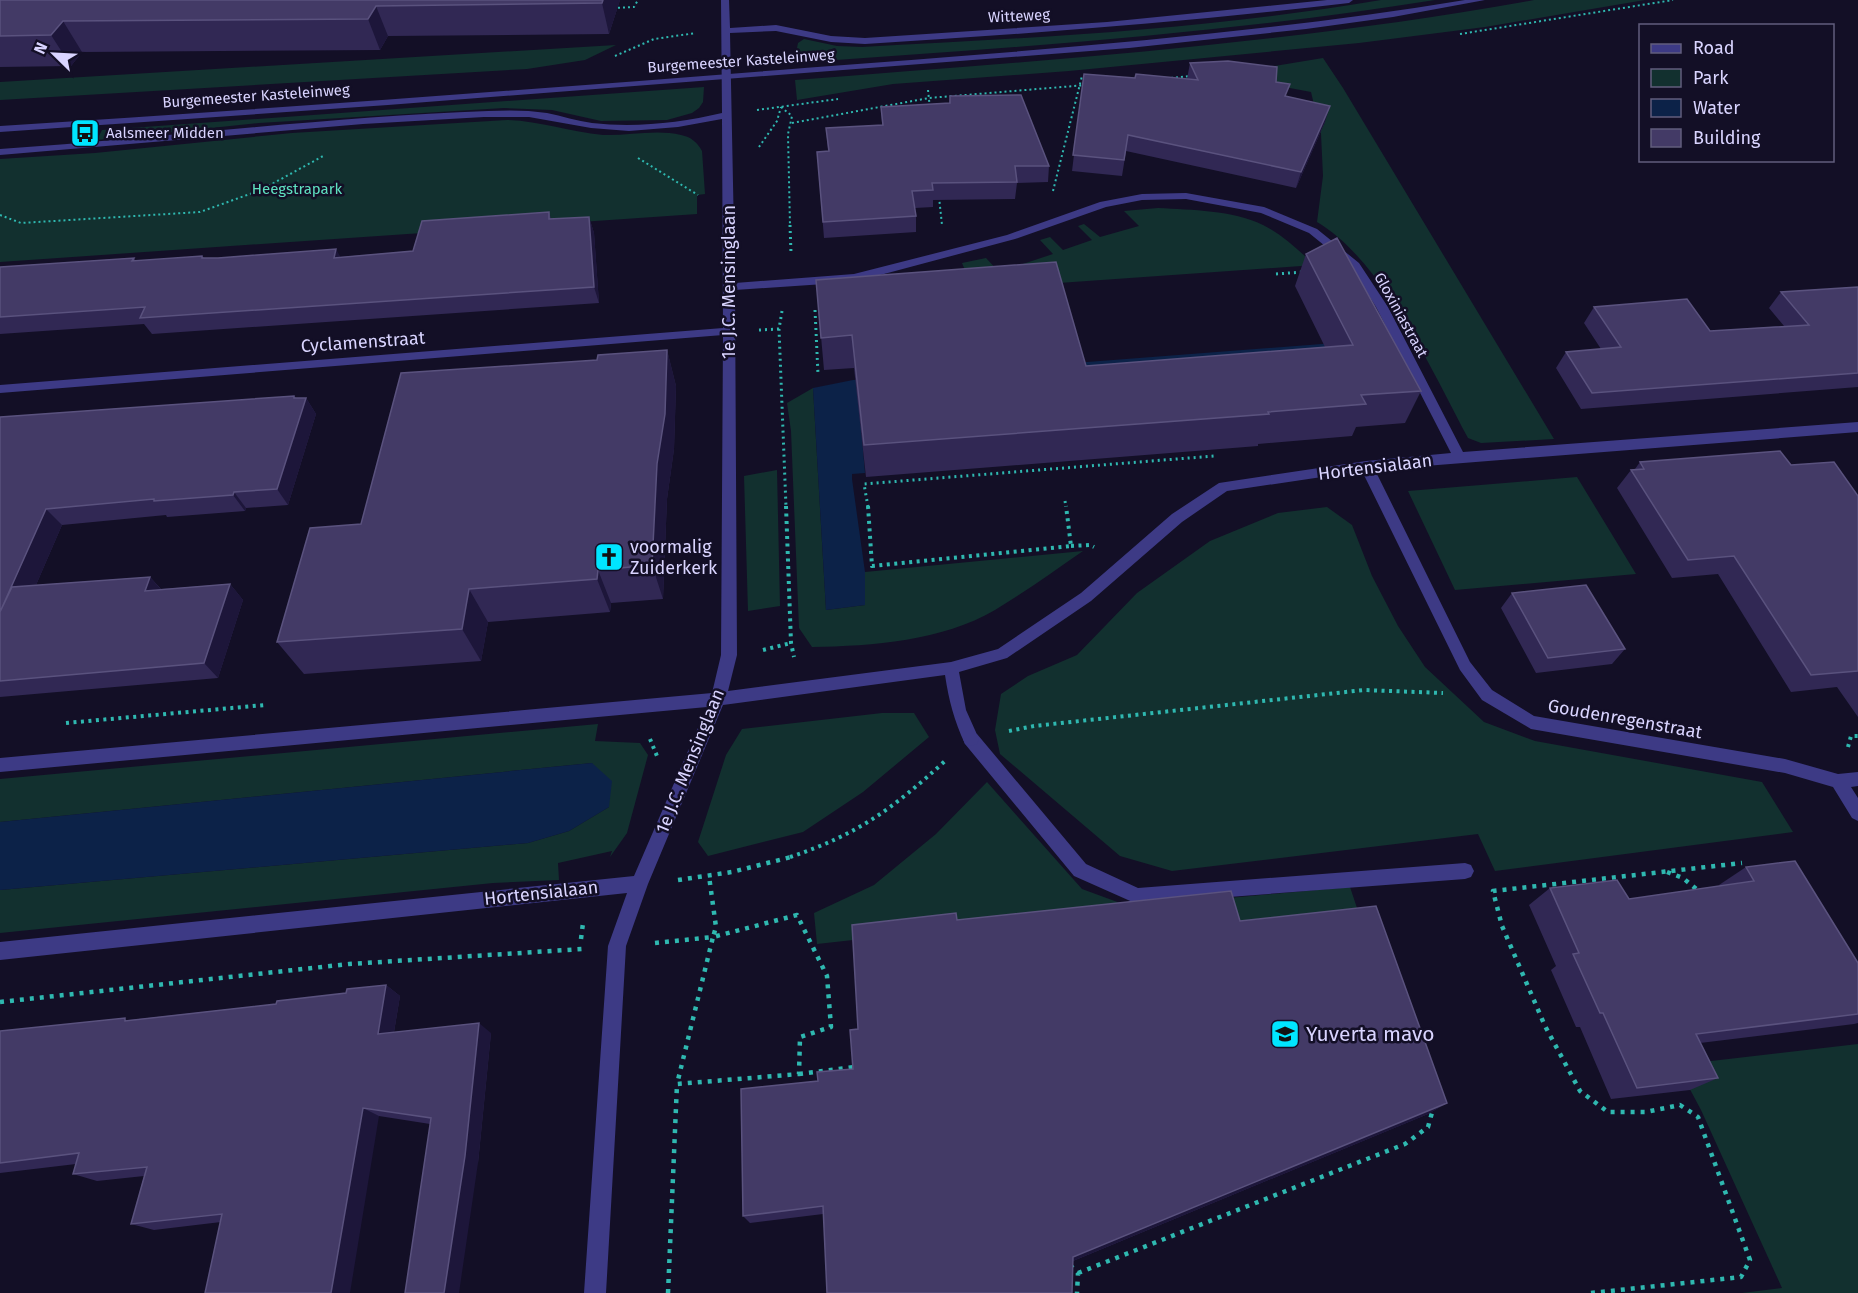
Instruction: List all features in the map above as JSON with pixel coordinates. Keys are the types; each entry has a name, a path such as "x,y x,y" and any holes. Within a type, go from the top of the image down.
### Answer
{"street":[{"name":"1e J.C. Mensinglaan","path":"595,1293 617,946 639,884 718,699 729,655 729,214 725,0"},
{"name":"Witteweg","path":"726,31 776,28 831,39 865,41 1132,25 1252,13 1349,0"},
{"name":"Burgemeester Kasteleinweg","path":"0,129 727,77 1137,44 1287,29 1481,0"},
{"name":"Burgemeester Kasteleinweg","path":"0,152 85,147 302,125 486,114 541,116 579,124 620,128 680,125 726,115"},
{"name":"Gloxiniastraat","path":"729,287 854,278 1011,237 1104,204 1142,197 1186,196 1264,210 1312,231 1355,265 1382,307 1460,458"},
{"name":"Cyclamenstraat","path":"0,389 729,332"},
{"name":"Hortensialaan","path":"0,765 718,699 951,669 1002,654 1086,597 1177,518 1224,487 1366,466 1858,427"},
{"name":"Goudenregenstraat","path":"1366,466 1465,666 1487,695 1531,722 1785,766 1838,780 1858,779"},
{"path":"951,669 958,710 970,740 1080,870 1137,896 1465,871"},
{"path":"1838,780 1858,813"},
{"name":"Hortensialaan","path":"0,951 639,884"}],"path":[{"path":"611,8 634,7 638,0"},
{"path":"1071,216 1052,195 1083,73"},
{"path":"1161,79 1195,76"},
{"path":"792,123 929,98 1092,84"},
{"path":"927,86 930,110"},
{"path":"781,107 792,116 788,134 791,251 779,329 790,632 800,687"},
{"path":"0,215 21,223 200,212 261,190 328,154"},
{"path":"632,156 652,165 729,214"},
{"path":"939,192 945,255"},
{"path":"1276,274 1311,271"},
{"path":"818,374 813,310 825,309"},
{"path":"1065,501 1071,546 872,566 869,510 864,484 1214,456 1224,487"},
{"path":"639,884 709,876 760,866 829,843 886,812 970,740 1034,726 1364,690 1487,695"},
{"path":"1591,1293 1742,1276 1750,1260 1698,1117 1680,1105 1646,1112 1608,1112 1580,1091 1545,1026 1490,891 1742,863"},
{"path":"1666,871 1683,878 1700,891 1704,898"},
{"path":"668,1293 677,1083 716,927 709,876"},
{"path":"0,1002 349,964 617,946 713,937 797,915 827,976 831,1027 800,1037 799,1074"},
{"path":"677,1083 799,1074 855,1066"},
{"path":"1078,1273 1377,1156 1422,1135 1434,1116 1433,1106"},
{"path":"1068,1263 1078,1273 1077,1293"}],"green space":[{"path":"1381,0 1435,0 1195,31 794,63 798,43 804,39 837,46 862,47 1057,36 1252,18"},
{"path":"1534,0 1645,0 1485,27 1359,43 1069,71 893,84 797,100 795,80 1073,58 1258,40"},
{"path":"616,45 585,60 527,69 0,100 0,82"},
{"path":"1323,58 1554,439 1481,443 1468,438 1422,350 1384,290 1341,240 1317,222 1323,176 1321,134 1311,92 1221,75"},
{"path":"704,87 703,102 699,108 692,113 667,120 601,121 552,110 504,108 259,123 97,140 102,130"},
{"name":"Heegstrapark","path":"507,120 603,135 671,133 688,137 702,151 705,194 697,195 697,214 0,262 0,159 95,153 292,133"},
{"path":"1158,208 1212,212 1251,220 1277,234 1315,265 973,289 962,263 986,258 999,272 1053,254 1040,240 1050,237 1063,250 1092,240 1078,226 1084,224 1100,237 1139,226 1124,211"},
{"path":"813,388 826,610 865,605 865,572 1083,551 995,610 953,629 883,643 812,647 799,628 791,431 787,403"},
{"path":"777,470 780,606 748,611 744,476"},
{"path":"1577,477 1636,574 1455,590 1408,491"},
{"path":"1327,507 1352,525 1372,576 1398,626 1425,667 1484,722 1535,741 1762,782 1793,832 1495,871 1478,834 1172,871 1120,856 1000,754 995,730 1001,694 1028,676 1077,655 1137,593 1210,541 1278,513"},
{"path":"882,713 914,713 929,737 863,792 803,832 708,856 698,842 726,755 742,729"},
{"path":"598,724 595,741 640,743 648,755 627,833 610,857 612,851 558,863 559,880 493,883 0,933 0,890 528,843 569,831 609,807 592,763 0,822 0,779"},
{"path":"987,782 1082,889 1131,907 1350,887 1361,920 853,940 817,944 814,913 874,885 936,834"},
{"path":"1858,1044 1858,1293 1742,1293 1782,1288 1701,1110 1677,1065"}],"water":[{"path":"1361,341 1373,364 860,416 865,473 852,474 852,479 865,572 865,605 826,610 813,388 853,380"},
{"path":"592,763 612,781 609,807 569,831 528,843 0,890 0,822"}],"building":[{"path":"0,0 603,0 602,3 376,6 368,19 63,21 51,35 0,36"},
{"path":"1228,61 1277,67 1276,82 1290,84 1285,96 1330,106 1301,172 1128,135 1124,160 1073,155 1084,74 1135,78 1136,74 1198,80 1190,63"},
{"path":"1021,95 1049,166 1015,166 1017,182 932,183 933,190 912,191 916,216 823,222 817,152 829,151 826,128 883,125 881,107 950,103 950,96"},
{"path":"549,212 549,219 589,217 594,287 140,318 145,307 0,317 0,267 134,258 132,261 202,256 202,258 218,258 336,249 334,258 413,251 422,221"},
{"path":"1337,238 1421,391 1361,395 1366,404 1268,412 1269,414 864,445 852,335 821,338 816,280 1056,262 1086,366 1353,345 1306,254"},
{"path":"1858,287 1858,373 1592,393 1566,352 1621,347 1594,307 1687,299 1710,331 1809,325 1781,292"},
{"path":"667,350 665,414 657,464 652,565 598,570 597,579 469,589 462,629 277,642 310,528 361,524 401,373 597,360 598,355"},
{"path":"294,396 294,398 306,398 277,489 234,492 233,495 154,501 154,499 46,509 0,612 0,417"},
{"path":"1780,451 1791,465 1834,462 1858,496 1858,671 1811,675 1734,556 1688,560 1631,470 1644,469 1640,462"},
{"path":"150,577 145,591 230,584 204,663 0,681 0,612 12,587"},
{"path":"1586,585 1625,649 1548,658 1512,593"},
{"path":"1795,861 1858,963 1858,1014 1696,1034 1718,1078 1637,1088 1573,954 1579,953 1550,888 1617,880 1629,899 1754,881 1746,867"},
{"path":"1231,891 1240,921 1376,906 1447,1103 1073,1257 1072,1293 827,1293 823,1206 743,1216 741,1089 818,1081 817,1072 853,1069 850,1030 858,1029 852,925 956,913 957,920"},
{"path":"386,985 378,1034 479,1023 465,1156 444,1293 405,1293 431,1118 363,1108 331,1293 205,1293 222,1214 131,1224 147,1167 73,1174 79,1153 0,1163 0,1031 125,1018 125,1021 276,1004 277,1001 346,993 347,989"}],"place":[{"name":"Aalsmeer Midden","path":"85,133"},
{"name":"voormalig Zuiderkerk","path":"609,557"},
{"name":"Yuverta mavo","path":"1285,1034"}]}
